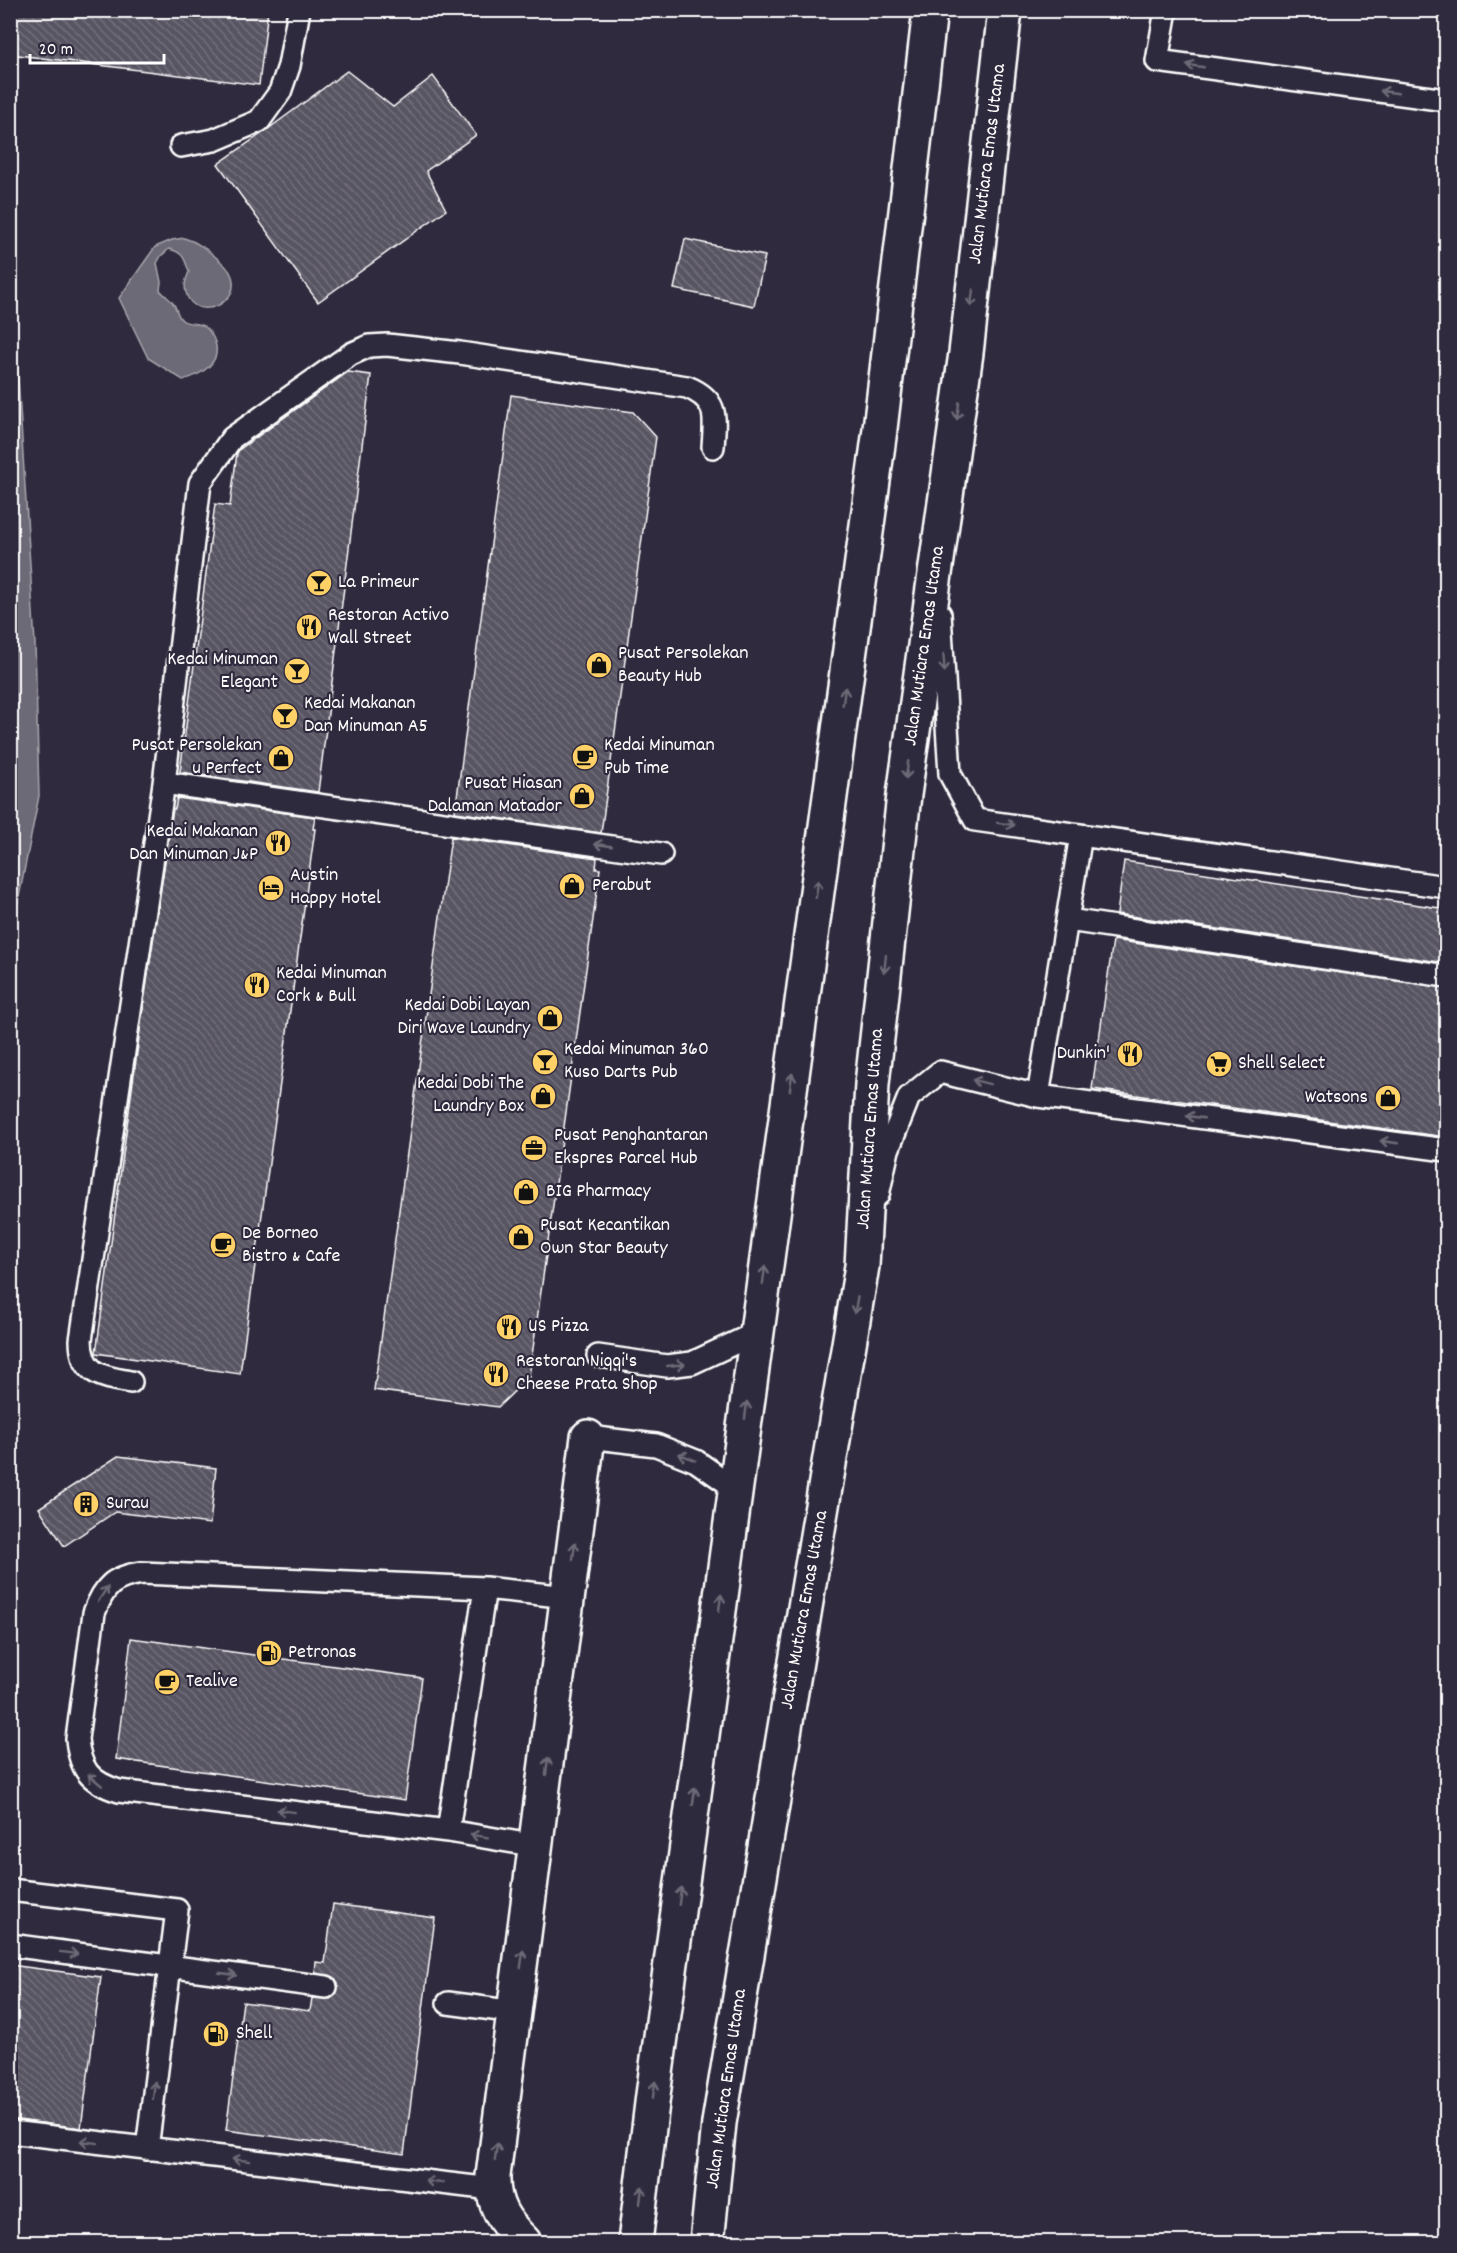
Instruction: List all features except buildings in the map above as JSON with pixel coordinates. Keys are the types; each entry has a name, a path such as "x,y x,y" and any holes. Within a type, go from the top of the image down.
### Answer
{"main road":[{"path":"635,2242 756,1333 879,437 930,10"},
{"name":"Jalan Mutiara Emas Utama","path":"707,2242 719,2122 862,1266 873,1072 904,795 966,353 1005,10"},
{"path":"510,2237 500,2216 492,2189 588,1437"}],"lane":[{"path":"181,146 214,140 259,122 280,92 289,66 299,10"},
{"path":"1166,10 1157,61 1446,100"},
{"path":"132,1382 97,1373 87,1365 81,1353 81,1340 164,783 200,483 232,438 351,354 369,346 387,345 460,353 687,387 708,400 714,411 713,447"},
{"path":"936,562 950,774 975,820 1446,887"},
{"path":"164,783 661,854"},
{"path":"1038,1096 1081,835"},
{"path":"1068,920 1446,976"},
{"path":"862,1266 888,1150 909,1097 940,1072 1038,1096 1446,1150"},
{"path":"598,1356 667,1366 692,1363 756,1333"},
{"path":"588,1437 656,1445 696,1461 736,1489"},
{"path":"537,1846 448,1831 119,1791 101,1786 87,1774 79,1757 77,1739 94,1613 100,1598 110,1584 125,1576 142,1573 485,1588 568,1597"},
{"path":"448,1831 485,1588"},
{"path":"10,1890 177,1910 147,2148"},
{"path":"10,1946 326,1987"},
{"path":"448,2003 514,2012"},
{"path":"10,2132 492,2189"}],"shaded area":[{"path":"184,238 203,247 219,260 230,272 233,283 231,293 224,301 205,308 196,306 185,291 189,272 180,254 169,249 157,263 161,282 160,290 173,303 180,318 184,322 204,326 211,333 215,342 213,362 197,375 183,380 148,358 119,298 155,247"},
{"path":"11,356 17,361 35,643 39,796 17,907 11,978"}],"place":[{"name":"La Primeur","path":"319,583"},
{"name":"Restoran Activo Wall Street","path":"309,627"},
{"name":"Pusat Persolekan Beauty Hub","path":"599,665"},
{"name":"Kedai Minuman Elegant","path":"297,671"},
{"name":"Kedai Makanan Dan Minuman A5","path":"285,716"},
{"name":"Kedai Minuman Pub Time","path":"585,757"},
{"name":"Pusat Persolekan u Perfect","path":"281,758"},
{"name":"Pusat Hiasan Dalaman Matador","path":"582,796"},
{"name":"Kedai Makanan Dan Minuman J&P","path":"278,843"},
{"name":"Perabut","path":"572,886"},
{"name":"Austin Happy Hotel","path":"271,888"},
{"name":"Kedai Minuman Cork & Bull","path":"257,985"},
{"name":"Kedai Dobi Layan Diri Wave Laundry","path":"550,1018"},
{"name":"Dunkin'","path":"1130,1054"},
{"name":"Kedai Minuman 360 Kuso Darts Pub","path":"545,1062"},
{"name":"Shell Select","path":"1219,1064"},
{"name":"Kedai Dobi The Laundry Box","path":"543,1096"},
{"name":"Watsons","path":"1388,1098"},
{"name":"Pusat Penghantaran Ekspres Parcel Hub","path":"534,1148"},
{"name":"BIG Pharmacy","path":"526,1192"},
{"name":"Pusat Kecantikan Own Star Beauty","path":"521,1237"},
{"name":"De Borneo Bistro & Cafe","path":"223,1245"},
{"name":"US Pizza","path":"509,1327"},
{"name":"Restoran Niqqi's Cheese Prata Shop","path":"496,1374"},
{"name":"Surau","path":"86,1504"},
{"name":"Petronas","path":"269,1653"},
{"name":"Tealive","path":"167,1682"},
{"name":"Shell","path":"216,2034"}]}
